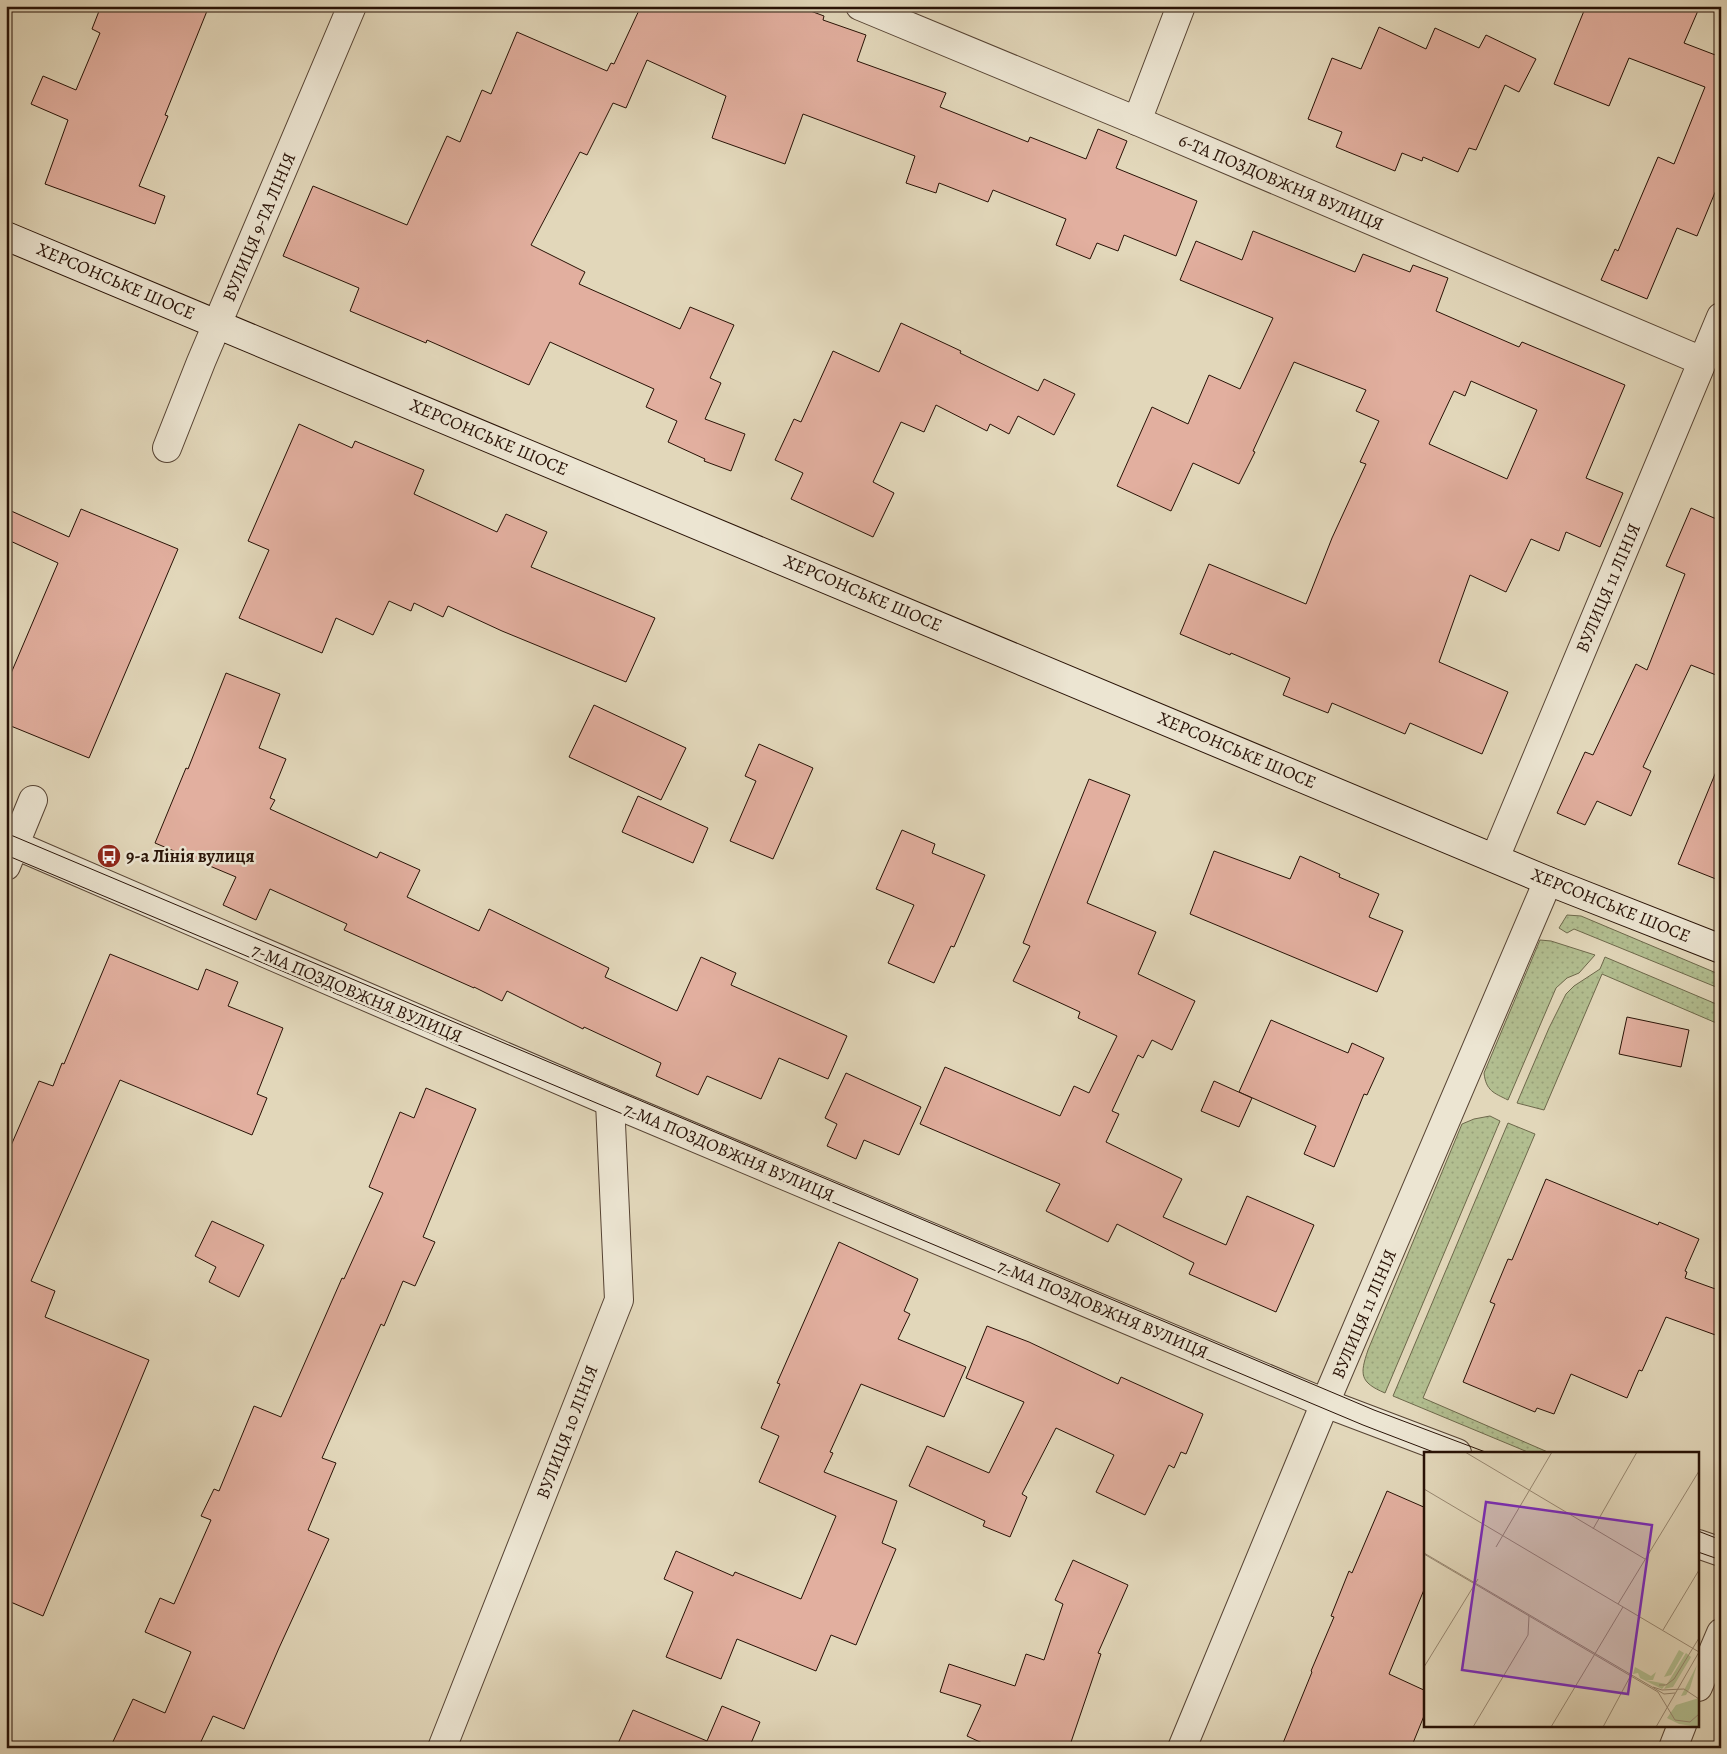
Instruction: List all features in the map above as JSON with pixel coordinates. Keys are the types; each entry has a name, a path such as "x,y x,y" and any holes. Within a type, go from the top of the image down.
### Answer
{"street":[{"name":"ВУЛИЦЯ 9-ТА ЛІНІЯ","path":"167,448 352,6"},
{"name":"6-ТА ПОЗДОВЖНЯ ВУЛИЦЯ","path":"860,6 1702,361"},
{"path":"1136,121 1181,6"},
{"name":"ХЕРСОНСЬКЕ ШОСЕ","path":"6,236 1548,881 1721,949"},
{"name":"ВУЛИЦЯ 11 ЛІНІЯ","path":"1495,858 1721,317"},
{"path":"9,850 33,800"},
{"name":"7-МА ПОЗДОВЖНЯ ВУЛИЦЯ","path":"9,850 1325,1403 1454,1452"},
{"name":"ВУЛИЦЯ 11 ЛІНІЯ","path":"1182,1748 1325,1403 1548,881"},
{"name":"ВУЛИЦЯ 10 ЛІНІЯ","path":"442,1748 619,1300 610,1102"},
{"path":"1700,1545 1721,1552"},
{"path":"1700,1682 1721,1632"},
{"path":"1673,1748 1682,1726"}],"green space":[{"path":"1567,915 1581,916 1721,975 1721,989 1574,929 1567,933 1559,928"},
{"path":"1540,940 1551,941 1595,955 1579,973 1567,978 1556,988 1508,1100 1489,1088 1484,1073"},
{"path":"1605,957 1721,1006 1721,1025 1602,974 1544,1110 1517,1103 1549,1028 1566,994 1574,986 1600,969"},
{"path":"1490,1116 1500,1121 1385,1393 1370,1385 1364,1376 1363,1371 1368,1350 1462,1124 1474,1119"},
{"path":"1508,1123 1535,1134 1423,1398 1548,1452 1528,1452 1393,1396"}],"building":[{"path":"101,6 209,6 165,115 168,116 139,186 165,196 155,224 45,184 68,120 31,104 43,76 76,90 100,33 92,29"},
{"path":"641,6 797,6 824,16 823,20 866,35 857,61 946,93 940,107 1028,142 1030,137 1086,159 1098,129 1127,141 1116,168 1197,201 1176,256 1124,235 1118,251 1097,243 1090,259 1056,245 1066,219 993,190 988,202 939,183 936,193 906,183 915,156 803,114 785,164 712,138 726,96 647,60 626,108 613,103 587,155 580,152 531,245 585,272 579,284 680,329 690,307 734,325 710,378 721,383 705,419 745,434 731,471 704,461 705,459 668,442 677,421 646,407 654,389 550,342 529,385 427,340 426,343 350,311 359,288 283,256 313,186 407,225 447,136 460,142 482,90 491,94 517,32 607,71 611,63 614,64"},
{"path":"1586,6 1700,6 1684,43 1718,56 1719,52 1721,53 1721,178 1697,236 1677,228 1647,299 1601,280 1615,249 1618,251 1658,157 1674,164 1705,87 1629,58 1609,106 1554,84"},
{"path":"1379,27 1426,49 1435,28 1479,48 1486,35 1536,59 1519,92 1505,85 1476,150 1469,148 1458,172 1423,157 1422,161 1402,153 1395,171 1336,147 1342,132 1308,119 1332,58 1361,69"},
{"path":"1253,231 1355,272 1363,254 1410,272 1413,265 1448,278 1436,311 1519,347 1522,342 1625,385 1586,478 1623,493 1600,547 1566,532 1559,551 1531,539 1506,592 1470,575 1439,662 1508,692 1482,754 1410,723 1405,734 1332,703 1328,713 1283,695 1290,678 1180,634 1209,564 1306,604 1332,538 1366,464 1360,462 1379,421 1356,411 1366,390 1294,362 1239,484 1193,463 1171,511 1117,486 1152,407 1188,424 1209,375 1240,389 1273,318 1180,280 1196,241 1242,260","holes":["1471,381 1537,410 1507,479 1429,444 1454,391 1465,396"]},
{"path":"901,323 961,351 960,353 1038,391 1044,379 1075,394 1054,435 1018,416 1009,434 990,424 987,431 936,405 924,432 901,422 873,482 894,493 873,537 791,499 803,473 775,460 794,419 801,422 833,351 879,372"},
{"path":"299,424 352,448 355,441 424,470 414,494 497,532 506,514 547,532 531,567 655,618 626,682 502,631 448,606 443,617 414,603 411,611 389,601 373,635 336,618 322,653 239,618 269,550 248,541"},
{"path":"1691,508 1721,521 1721,677 1691,665 1643,767 1651,771 1631,816 1597,801 1585,825 1557,813 1585,752 1593,755 1636,664 1647,670 1685,574 1666,566"},
{"path":"81,509 178,549 89,758 6,724 6,685 58,563 6,539 6,516 9,510 69,537"},
{"path":"226,673 280,694 259,748 286,759 270,798 275,800 270,809 377,858 380,852 420,870 407,897 479,931 489,909 609,968 605,977 677,1011 701,957 736,973 731,985 847,1036 828,1079 779,1058 761,1099 707,1076 698,1095 656,1076 661,1063 584,1027 583,1029 507,991 502,1001 344,930 347,924 270,889 256,920 223,905 236,877 155,843 186,768 188,769"},
{"path":"594,705 686,748 661,800 569,757"},
{"path":"759,744 813,768 773,859 730,841 756,781 745,776"},
{"path":"1721,762 1721,881 1678,864"},
{"path":"1089,779 1130,795 1087,903 1156,932 1138,974 1195,1001 1172,1050 1152,1040 1143,1058 1138,1055 1112,1111 1119,1114 1106,1142 1182,1179 1163,1217 1226,1245 1247,1196 1314,1225 1276,1312 1189,1274 1194,1263 1117,1224 1108,1242 1046,1211 1060,1184 920,1124 945,1067 1060,1116 1074,1086 1089,1093 1117,1036 1078,1018 1080,1012 1013,981 1030,946 1023,943"},
{"path":"638,796 708,828 693,863 622,832"},
{"path":"902,830 935,844 932,853 985,875 954,947 951,946 934,983 888,963 914,905 876,889"},
{"path":"1214,851 1290,879 1300,856 1340,874 1339,877 1379,894 1369,917 1403,931 1377,992 1190,914"},
{"path":"110,954 198,990 206,969 238,982 228,1006 283,1028 257,1094 267,1098 252,1135 120,1080 31,1281 55,1291 45,1317 149,1360 43,1616 6,1600 6,1157 39,1081 53,1086"},
{"path":"1627,1017 1689,1030 1681,1067 1619,1054"},
{"path":"1271,1020 1348,1053 1352,1043 1384,1058 1367,1095 1364,1094 1334,1167 1304,1154 1316,1126 1239,1092"},
{"path":"846,1073 921,1107 899,1155 864,1140 856,1159 827,1146 837,1124 825,1118"},
{"path":"1214,1081 1252,1098 1239,1127 1201,1111"},
{"path":"426,1088 476,1109 423,1237 435,1242 415,1286 403,1281 384,1326 381,1324 322,1458 336,1463 308,1530 329,1539 244,1729 213,1716 198,1748 110,1748 133,1699 165,1713 191,1652 145,1632 160,1598 174,1604 211,1520 201,1516 214,1489 219,1491 254,1406 281,1417 342,1278 344,1279 383,1193 369,1187 400,1112 414,1118"},
{"path":"1546,1179 1658,1225 1659,1222 1699,1239 1685,1271 1687,1272 1685,1278 1721,1291 1721,1337 1666,1317 1642,1371 1639,1370 1627,1398 1571,1374 1554,1414 1537,1408 1535,1412 1463,1382 1495,1304 1490,1302 1508,1259 1512,1260"},
{"path":"212,1221 264,1245 239,1297 209,1282 216,1267 195,1256"},
{"path":"839,1242 918,1279 904,1311 910,1314 898,1339 966,1367 944,1417 861,1384 830,1452 833,1453 824,1472 897,1501 882,1543 896,1549 856,1645 831,1635 816,1671 737,1639 721,1679 666,1657 693,1592 664,1579 676,1551 733,1576 735,1572 801,1599 836,1516 759,1482 779,1436 761,1428 780,1384 777,1383"},
{"path":"987,1326 1029,1342 1118,1384 1121,1377 1203,1414 1186,1454 1181,1452 1174,1468 1169,1465 1145,1515 1096,1492 1114,1455 1056,1428 1022,1494 1027,1497 1010,1537 983,1526 985,1521 909,1486 927,1446 989,1473 1024,1402 966,1378"},
{"path":"1387,1491 1424,1507 1424,1590 1389,1674 1424,1690 1424,1716 1411,1748 1281,1748 1334,1617 1331,1616 1349,1571 1352,1573"},
{"path":"1073,1560 1128,1585 1098,1653 1101,1654 1069,1748 993,1748 967,1736 981,1705 940,1692 949,1664 1015,1686 1026,1654 1044,1660 1063,1604 1055,1600"},
{"path":"722,1706 760,1722 749,1748 616,1748 633,1710 707,1741"}],"tram line":[{"path":"6,833 1374,1410 1485,1452"},
{"path":"6,855 1363,1425 1433,1452"},
{"path":"1700,1532 1721,1540"},
{"path":"1700,1553 1721,1560"}],"place":[{"name":"9-а Лінія вулиця","path":"109,856"}]}
